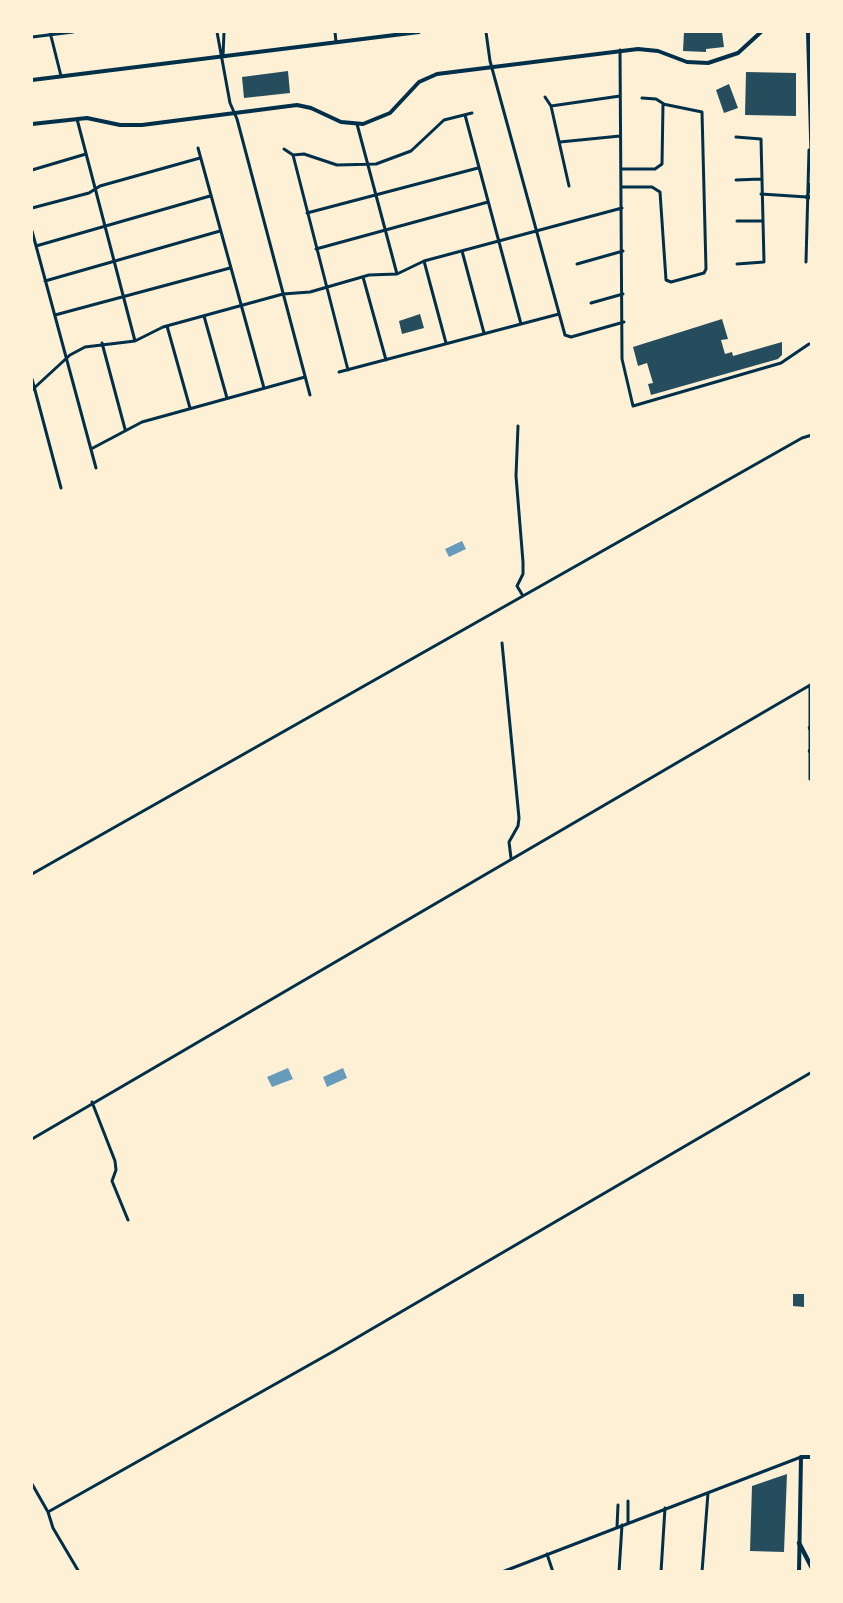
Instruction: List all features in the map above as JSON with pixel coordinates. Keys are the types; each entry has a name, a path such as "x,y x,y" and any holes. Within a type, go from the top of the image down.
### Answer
{"main road":[{"path":"799,1543 812,1568"}],"street":[{"path":"32,37 73,32"},
{"path":"217,32 234,113 310,395"},
{"path":"222,57 225,51 224,32"},
{"path":"335,32 336,42"},
{"path":"32,80 419,32"},
{"path":"486,32 492,67 565,335 569,338 624,322"},
{"path":"32,124 92,118 135,126 299,105 341,122 357,124 374,121 390,113 416,86 432,75 620,50 651,50 687,62 708,63 738,53 761,32"},
{"path":"806,262 809,197 808,32"},
{"path":"50,33 61,77"},
{"path":"620,50 624,322 622,359 633,406 781,363 809,344"},
{"path":"551,106 620,96"},
{"path":"545,97 551,106 569,186"},
{"path":"622,187 652,187 660,192 666,279 670,282 706,270 702,112 664,104 656,99 642,98"},
{"path":"621,170 660,166 661,107 664,104"},
{"path":"284,149 293,155 307,155 337,165 367,166 404,154 421,143 444,120 472,113"},
{"path":"465,115 521,324"},
{"path":"77,119 135,340"},
{"path":"357,124 397,274"},
{"path":"560,142 621,136"},
{"path":"736,137 761,139 760,179 764,262 736,264"},
{"path":"198,148 264,388"},
{"path":"809,150 812,171"},
{"path":"32,170 86,154"},
{"path":"293,155 348,370"},
{"path":"32,208 89,193 95,189 200,158"},
{"path":"307,213 478,168"},
{"path":"736,180 760,179"},
{"path":"809,197 812,181"},
{"path":"761,194 809,197"},
{"path":"36,246 210,196"},
{"path":"316,249 488,202"},
{"path":"33,389 79,349 102,343 135,340 167,326 283,294 326,287 363,277 397,274 424,261 622,208"},
{"path":"737,221 762,221"},
{"path":"32,231 96,468"},
{"path":"45,281 220,231"},
{"path":"462,251 484,334"},
{"path":"577,264 623,251"},
{"path":"424,261 446,344"},
{"path":"55,315 230,268"},
{"path":"363,277 386,360"},
{"path":"591,303 623,294"},
{"path":"339,372 559,314"},
{"path":"204,316 227,399"},
{"path":"167,326 190,409"},
{"path":"102,343 125,429"},
{"path":"91,450 125,429 142,422 305,377"},
{"path":"32,379 61,488"},
{"path":"518,426 516,476 523,574 517,586 523,596"},
{"path":"32,874 802,438 812,435"},
{"path":"502,643 519,818 518,826 509,842 511,858"},
{"path":"32,1139 811,684"},
{"path":"810,778 811,684"},
{"path":"48,1512 334,1351 812,1072"},
{"path":"93,1102 115,1161 116,1170 112,1181 128,1220"},
{"path":"502,1572 801,1457 812,1457"},
{"path":"799,1572 801,1457"},
{"path":"32,1484 48,1512 53,1528 79,1572"},
{"path":"702,1572 708,1492"},
{"path":"628,1501 628,1523"},
{"path":"617,1527 618,1505"},
{"path":"661,1572 665,1508"},
{"path":"618,1571 622,1525"},
{"path":"546,1554 553,1572"}],"water":[{"path":"462,541 466,549 449,557 445,549"},
{"path":"288,1068 293,1079 272,1087 267,1077"},
{"path":"343,1068 347,1078 327,1087 323,1077"}],"building":[{"path":"684,32 722,32 724,47 706,49 706,52 683,51"},
{"path":"288,71 290,93 244,98 242,77"},
{"path":"746,72 796,73 796,116 745,115"},
{"path":"729,84 738,108 724,113 716,90"},
{"path":"420,314 424,328 402,334 399,321"},
{"path":"722,319 728,339 721,340 725,354 732,352 733,356 782,342 782,355 778,359 651,395 648,384 653,383 647,363 638,366 633,347"},
{"path":"793,1294 804,1294 804,1307 793,1306"},
{"path":"787,1474 784,1552 750,1551 752,1486"}]}
